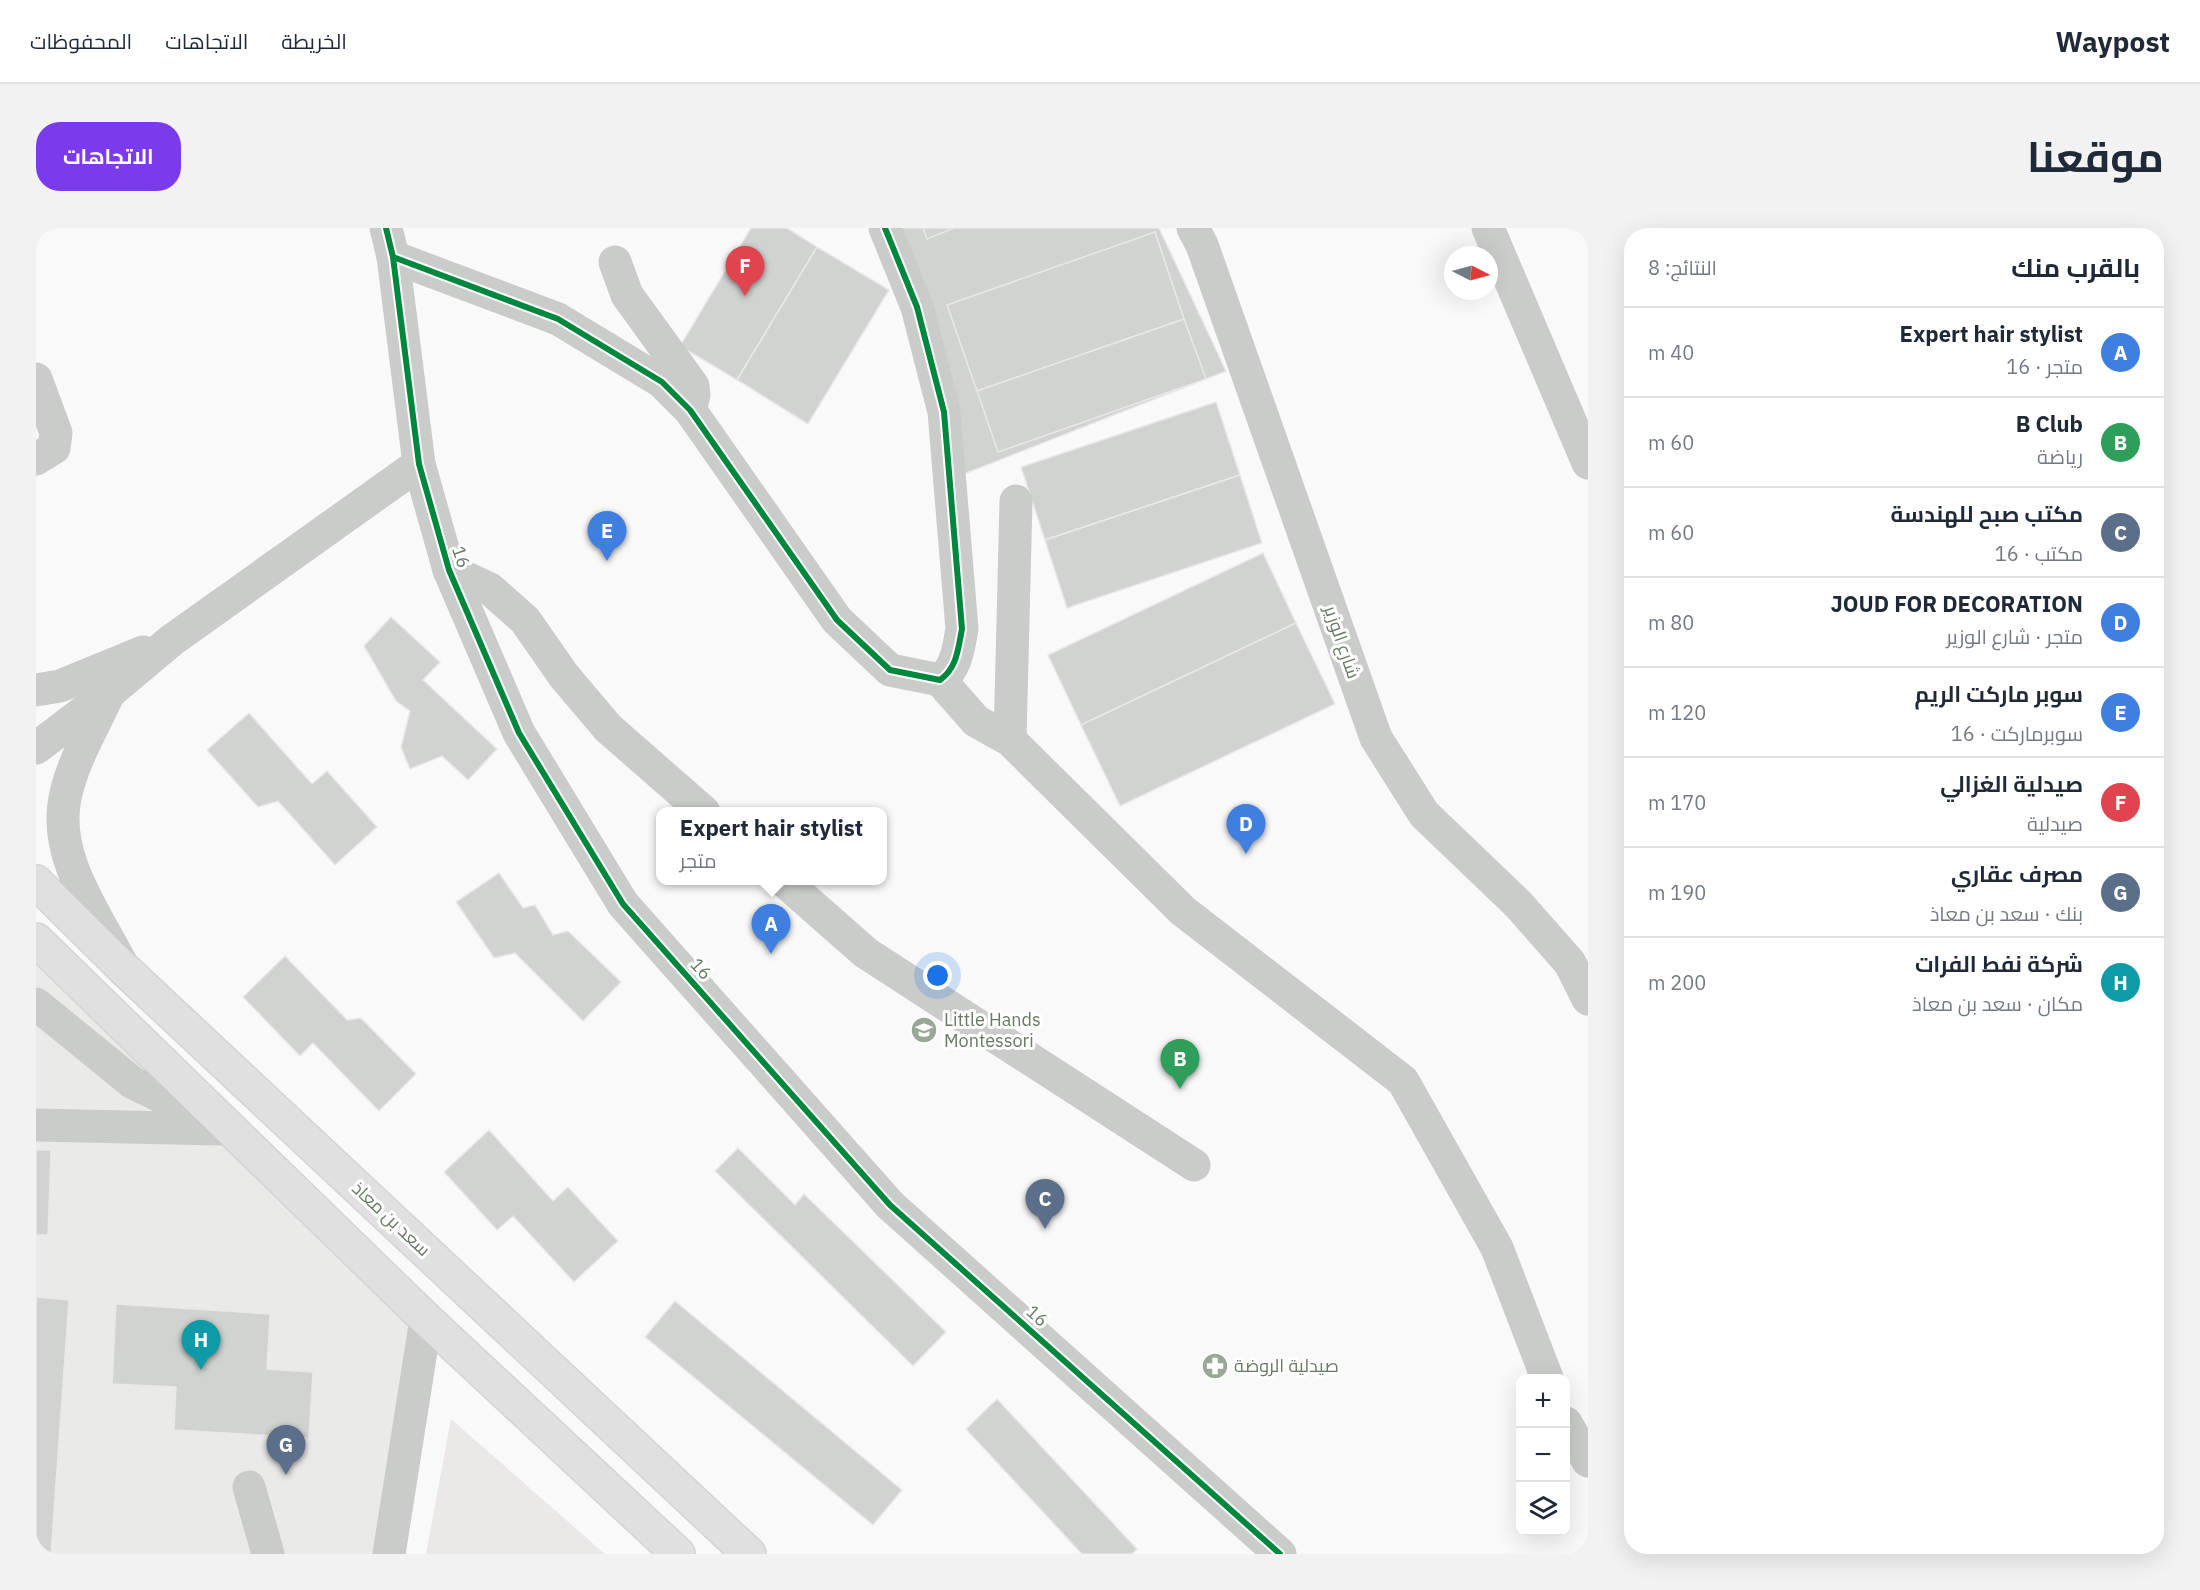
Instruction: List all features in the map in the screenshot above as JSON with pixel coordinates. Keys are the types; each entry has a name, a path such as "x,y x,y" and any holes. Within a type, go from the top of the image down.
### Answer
{"main road":[{"name":"سعد بن معاذ","path":"36,882 123,968 749,1554"},
{"path":"36,940 426,1319 678,1554"}],"street":[{"path":"389,242 558,319 662,382 690,410 837,620 890,670 917,678 940,680 950,673 957,656 962,629 944,412 917,307 885,228"},
{"name":"شارع الوزير","path":"1193,228 1202,245 1376,738 1424,814 1518,904 1569,963 1588,999"},
{"path":"1488,228 1588,463"},
{"name":"16","path":"389,242 419,464 449,570 519,733 623,904 890,1205 1280,1554"},
{"path":"615,262 627,296 693,386 694,395 690,410"},
{"path":"36,379 56,433 54,448 36,459"},
{"path":"36,748 110,692 172,640 419,464"},
{"path":"1010,740 1016,501"},
{"path":"449,570 490,589 525,620 564,676 608,728 698,807"},
{"path":"36,690 60,686 172,640"},
{"path":"940,680 976,721 1010,740 1183,911 1403,1081 1497,1248 1545,1374"},
{"path":"110,692 73,773 65,798 63,825 67,852 77,877 123,968"},
{"path":"789,885 866,953 1194,1165"},
{"path":"36,1004 133,1083 228,1129"},
{"path":"36,1125 228,1129"},
{"path":"389,1554 426,1319"},
{"path":"1569,1428 1588,1461"},
{"path":"249,1487 268,1554"}],"shaded area":[{"path":"36,965 226,1139 417,1324 378,1554 36,1554"},
{"path":"451,1419 605,1554 426,1554"}],"building":[{"path":"751,228 787,228 817,247 737,380 680,346"},
{"path":"898,228 1159,228 1226,371 964,474"},
{"path":"923,228 954,228 927,239"},
{"path":"1155,232 1184,319 977,391 947,305"},
{"path":"817,247 889,290 808,424 737,380"},
{"path":"1184,319 1206,379 998,452 977,391"},
{"path":"1216,402 1240,475 1045,540 1021,467"},
{"path":"1240,475 1262,543 1067,608 1045,540"},
{"path":"1263,553 1296,623 1081,725 1048,655"},
{"path":"391,617 440,662 423,680 497,749 468,780 442,756 410,769 401,747 410,711 396,701 364,646"},
{"path":"1296,623 1335,704 1120,806 1081,725"},
{"path":"249,713 312,784 327,771 377,827 335,865 278,801 258,807 207,750"},
{"path":"499,873 523,908 535,905 553,935 568,931 621,982 583,1021 515,953 494,958 456,902"},
{"path":"285,956 347,1020 361,1018 416,1074 379,1111 313,1043 300,1056 243,997"},
{"path":"489,1130 553,1201 568,1187 618,1241 574,1282 513,1216 497,1230 444,1172"},
{"path":"738,1148 795,1205 804,1194 946,1332 913,1366 715,1171"},
{"path":"36,1150 51,1150 48,1235 36,1235"},
{"path":"36,1297 69,1300 51,1554 36,1554"},
{"path":"675,1301 902,1490 873,1525 645,1337"},
{"path":"116,1304 270,1314 267,1369 313,1372 309,1438 174,1430 176,1387 112,1384"},
{"path":"997,1399 1137,1549 1132,1554 1082,1554 966,1429"}],"cycle path":[{"path":"386,228 393,257 419,464 449,570 519,733 623,904 890,1205 1280,1554"},
{"path":"393,257 558,319 662,382 690,410 837,620 890,670 940,680 953,664 962,629 944,412 917,307 885,228"}],"place":[{"name":"صيدلية الغزالي","path":"745,296"},
{"name":"سوبر ماركت الريم","path":"607,561"},
{"name":"JOUD FOR DECORATION","path":"1246,854"},
{"name":"Expert hair stylist","path":"771,954"},
{"name":"Little Hands Montessori","path":"924,1030"},
{"name":"B Club","path":"1180,1089"},
{"name":"مكتب صبح للهندسة","path":"1045,1229"},
{"name":"صيدلية الروضة","path":"1215,1366"},
{"name":"شركة نفط الفرات","path":"201,1370"},
{"name":"مصرف عقاري","path":"286,1475"}]}
